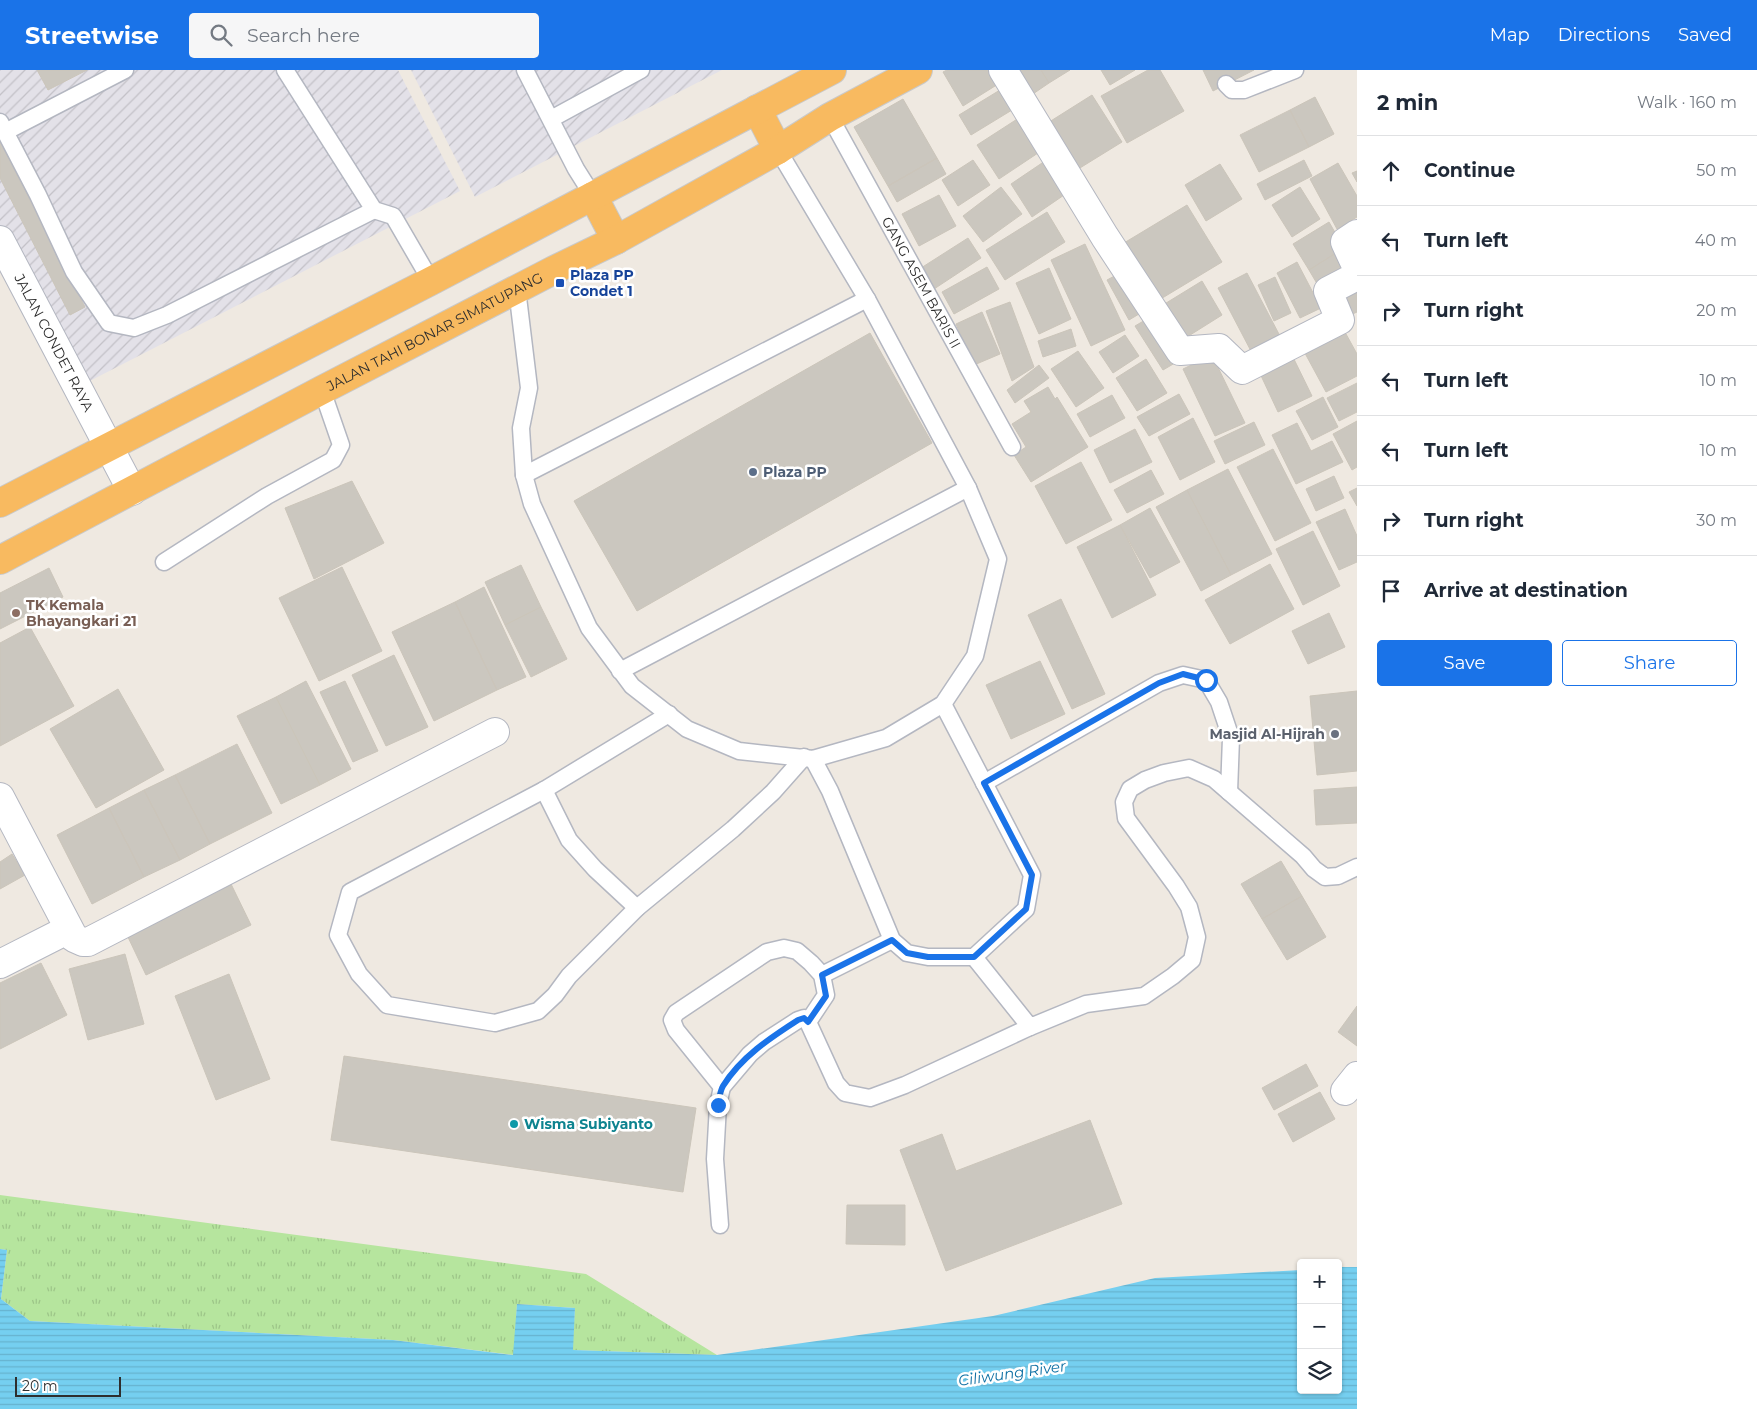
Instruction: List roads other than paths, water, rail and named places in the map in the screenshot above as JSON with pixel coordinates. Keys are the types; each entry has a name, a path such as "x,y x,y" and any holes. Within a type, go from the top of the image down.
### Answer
{"highway":[{"path":"0,502 431,281 832,70"},
{"name":"JALAN TAHI BONAR SIMATUPANG","path":"0,560 322,390 616,240 778,150 830,117 918,70"},
{"path":"757,110 778,150"},
{"path":"593,196 616,240"}],"street":[{"path":"1002,70 1105,237 1180,352 1218,348 1242,370 1340,320 1328,291 1357,276"},
{"path":"1357,234 1345,242 1357,268"},
{"name":"JALAN CONDET RAYA","path":"0,240 132,491"},
{"path":"0,797 69,929 78,941 88,942 494,732"},
{"path":"0,964 69,929"}],"lane":[{"path":"125,70 3,127 38,195 74,272 109,323 134,328 167,315 374,210"},
{"path":"285,70 374,210 393,216 396,219 431,281"},
{"path":"525,70 576,169 593,196"},
{"path":"551,119 641,70"},
{"path":"1226,84 1232,90 1244,90 1295,70"},
{"name":"GANG ASEM BARIS II","path":"830,117 1012,447"},
{"path":"517,289 529,388 520,428 524,475 532,504 589,628 632,686 687,728 739,751 809,758 886,738 943,704 975,656 998,559 968,488 867,299 778,150"},
{"path":"524,475 867,299"},
{"path":"164,562 268,496 333,460 341,445 322,390"},
{"path":"620,671 968,488"},
{"path":"984,783 1159,683 1183,674 1206,680 1219,702 1232,738 1228,792"},
{"path":"809,758 830,791 892,940 907,953 928,957 974,957 1026,909 1032,875 943,704"},
{"path":"669,714 544,790 350,892 338,935 359,974 387,1005 495,1024 538,1011 555,996 569,976 637,908 733,829 809,758"},
{"path":"720,1226 714,1159 718,1105 722,1087 750,1054 764,1042 798,1020 804,1018 808,1022 836,1083 845,1094 870,1098 905,1085 1030,1027 1086,1004 1144,996 1192,960 1197,937 1189,907 1176,886 1126,818 1124,802 1130,789 1145,780 1164,773 1189,768 1214,778 1325,877 1338,876 1357,867"},
{"path":"544,790 569,840 595,869 637,908"},
{"path":"822,975 892,940"},
{"path":"722,1087 676,1030 672,1020 676,1013 767,952 784,948 797,951 822,975 826,996 808,1022"},
{"path":"974,957 1030,1027"}],"water":[{"name":"Ciliwung River","path":"0,1249 7,1250 1,1299 30,1321 393,1340 513,1355 517,1304 575,1308 573,1350 717,1355 993,1316 1155,1278 1297,1270 1297,1394 1342,1394 1342,1267 1357,1267 1357,1409 0,1409"}],"place":[{"name":"Plaza PP Condet 1","path":"560,283"},
{"name":"Plaza PP","path":"753,472"},
{"name":"TK Kemala Bhayangkari 21","path":"16,613"},
{"name":"Masjid Al-Hijrah","path":"1335,734"},
{"name":"Wisma Subiyanto","path":"514,1124"}]}
